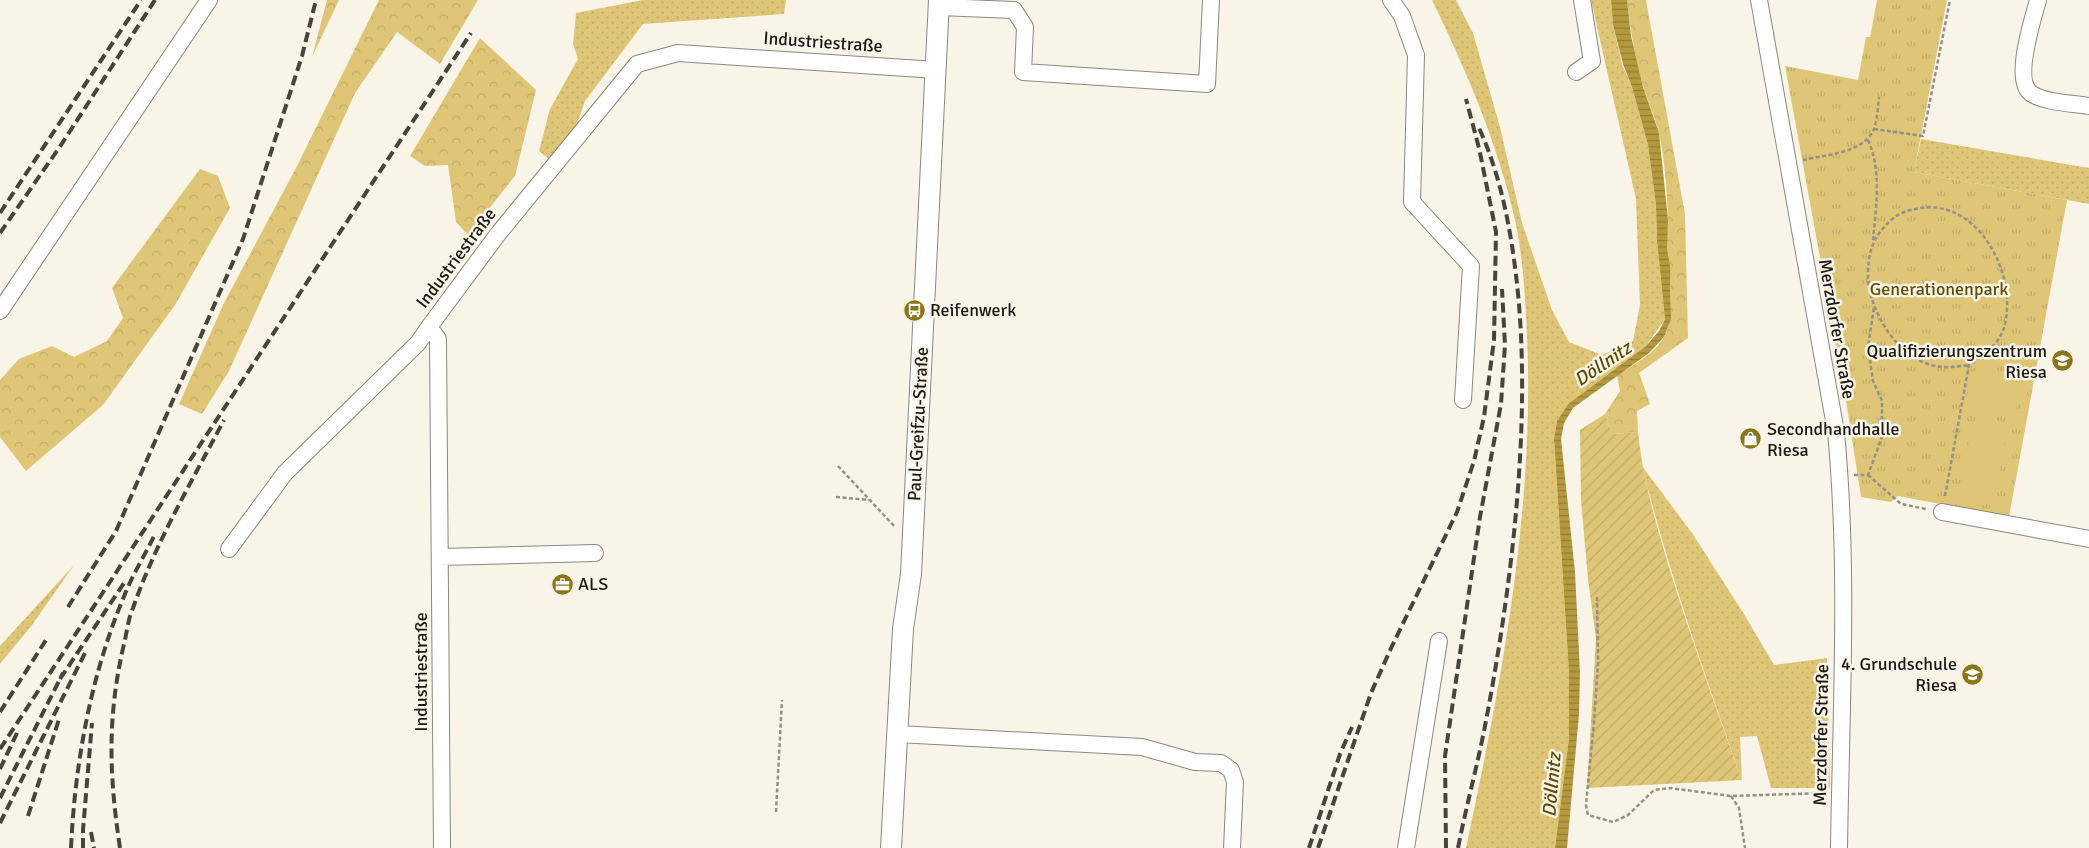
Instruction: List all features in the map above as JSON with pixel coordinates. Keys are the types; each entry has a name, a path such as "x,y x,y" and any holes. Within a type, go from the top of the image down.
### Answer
{"main road":[{"name":"Paul-Greifzu-Straße","path":"892,848 903,629 911,574 939,4"}],"street":[{"path":"0,311 209,0"},
{"path":"939,4 1014,10 1026,27 1023,72 1207,84 1211,0"},
{"path":"1391,0 1402,16 1416,55 1412,202 1470,266 1463,400"},
{"path":"1576,72 1592,62 1582,0"},
{"name":"Merzdorfer Straße","path":"1759,0 1836,432 1840,476 1842,649 1839,848"},
{"path":"2038,0 2025,57 2024,86 2030,93 2040,97 2089,106"},
{"name":"Industriestraße","path":"442,848 438,339 429,327 498,234 637,64 678,53 937,70"},
{"path":"229,549 285,473 418,343 429,327"},
{"path":"1942,512 2089,539"},
{"path":"440,557 595,553"},
{"path":"1406,848 1439,641"},
{"path":"898,734 1142,747 1194,762 1221,763 1231,770 1235,782 1232,848"}],"path":[{"path":"1874,129 1923,136 1950,0"},
{"path":"1787,164 1855,148 1868,140 1874,129 1880,97"},
{"path":"1868,140 1875,156 1877,188 1873,241 1868,260 1868,282 1875,306 1896,342 1909,355 1927,364 1947,368 1969,365 1985,355 1997,341 2005,325 2007,307 2005,282 1997,258 1983,235 1967,219 1946,209 1931,206 1909,210 1894,217 1873,241"},
{"path":"1868,475 1882,437 1882,401 1873,381 1868,347 1875,306"},
{"path":"1840,476 1868,475 1901,504 1942,512 1969,365"},
{"path":"838,466 894,527"},
{"path":"836,497 869,500"},
{"path":"1597,597 1598,662 1586,805 1588,815 1613,822 1628,816 1654,790 1662,789 1690,789 1731,796 1840,792"},
{"path":"776,812 782,700"},
{"path":"1731,796 1739,808 1745,848"}],"green space":[{"path":"327,0 339,0 312,57"},
{"path":"379,0 478,0 440,64 397,32 355,93 229,371 202,414 179,404 224,303 297,166"},
{"path":"643,0 786,0 784,14 643,24 585,101 576,127 549,159 539,151 550,109 578,59 573,44 576,13"},
{"path":"1432,0 1456,0 1473,33 1500,127 1522,223 1552,310 1569,342 1602,355 1633,341 1640,305 1636,199 1591,0 1611,0 1613,25 1622,64 1632,87 1648,145 1656,205 1657,241 1665,319 1646,346 1568,404 1557,421 1554,440 1569,673 1569,738 1555,848 1466,848 1492,721 1513,592 1521,527 1526,463 1527,333 1520,248 1515,220 1500,163 1480,108"},
{"path":"1627,0 1646,0 1685,214 1688,338 1639,373 1650,404 1637,411 1638,432 1612,434 1605,414 1620,391 1617,376 1649,354 1660,343 1668,327 1671,306 1671,283 1666,243 1667,198 1663,154 1659,133 1643,86 1631,32"},
{"name":"Generationenpark","path":"1877,0 1947,0 1914,172 2067,200 2009,517 1898,496 1891,502 1861,497 1845,394 1785,66 1858,80 1866,37 1870,37"},
{"path":"480,38 536,90 515,176 468,235 456,222 448,165 425,166 410,156"},
{"path":"1921,139 2089,168 2089,204 1914,172"},
{"path":"200,169 218,176 230,208 175,305 103,405 26,471 0,437 0,380 19,359 52,346 74,357 107,341 123,318 112,288"},
{"path":"1972,374 2021,383 2015,417 1965,408"},
{"path":"1605,414 1612,434 1638,432 1647,486 1671,574 1742,780 1587,788 1596,639 1588,579 1581,500 1580,430"},
{"path":"1972,424 2007,431 1995,502 1959,496"},
{"path":"1642,466 1692,533 1774,665 1827,658 1830,788 1771,788 1757,736 1740,737 1742,780 1676,585"},
{"path":"74,565 32,625 0,664 0,646"}],"shaded area":[{"path":"1611,0 1627,0 1631,36 1643,87 1659,133 1668,220 1667,249 1670,266 1671,319 1664,337 1649,353 1573,408 1564,423 1561,439 1575,572 1580,673 1579,714 1567,848 1555,848 1569,738 1569,673 1554,439 1557,421 1568,404 1646,346 1659,331 1665,319 1657,241 1656,205 1648,145 1613,25"}],"railway":[{"path":"0,213 141,0"},
{"path":"0,233 61,145 155,0"},
{"path":"68,607 116,531 243,239 302,56 316,0"},
{"path":"0,749 471,33"},
{"path":"1318,848 1371,693 1457,512 1474,461 1484,417 1494,340 1496,232 1479,148 1466,99"},
{"path":"1458,848 1485,726 1504,616 1517,501 1521,443 1521,329 1514,256 1493,163 1479,128"},
{"path":"1446,848 1445,756 1480,517 1501,404 1505,345 1502,289"},
{"path":"120,848 112,771 112,721 118,671 131,612 163,536 224,420"},
{"path":"71,848 76,783 94,687 113,624 125,594 154,536"},
{"path":"60,679 126,580"},
{"path":"0,712 46,640"},
{"path":"0,823 87,649"},
{"path":"0,798 63,673"},
{"path":"28,816 60,716"},
{"path":"83,848 92,723"},
{"path":"1309,848 1340,754 1352,727"},
{"path":"0,769 17,733"},
{"path":"91,832 94,848"}],"place":[{"name":"Reifenwerk","path":"914,310"},
{"name":"Qualifizierungszentrum Riesa","path":"2063,361"},
{"name":"Secondhandhalle Riesa","path":"1751,439"},
{"name":"ALS","path":"562,584"},
{"name":"4. Grundschule Riesa","path":"1973,674"}],"water label":[{"name":"Döllnitz","path":"1603,364"},
{"name":"Döllnitz","path":"1552,785"}]}
